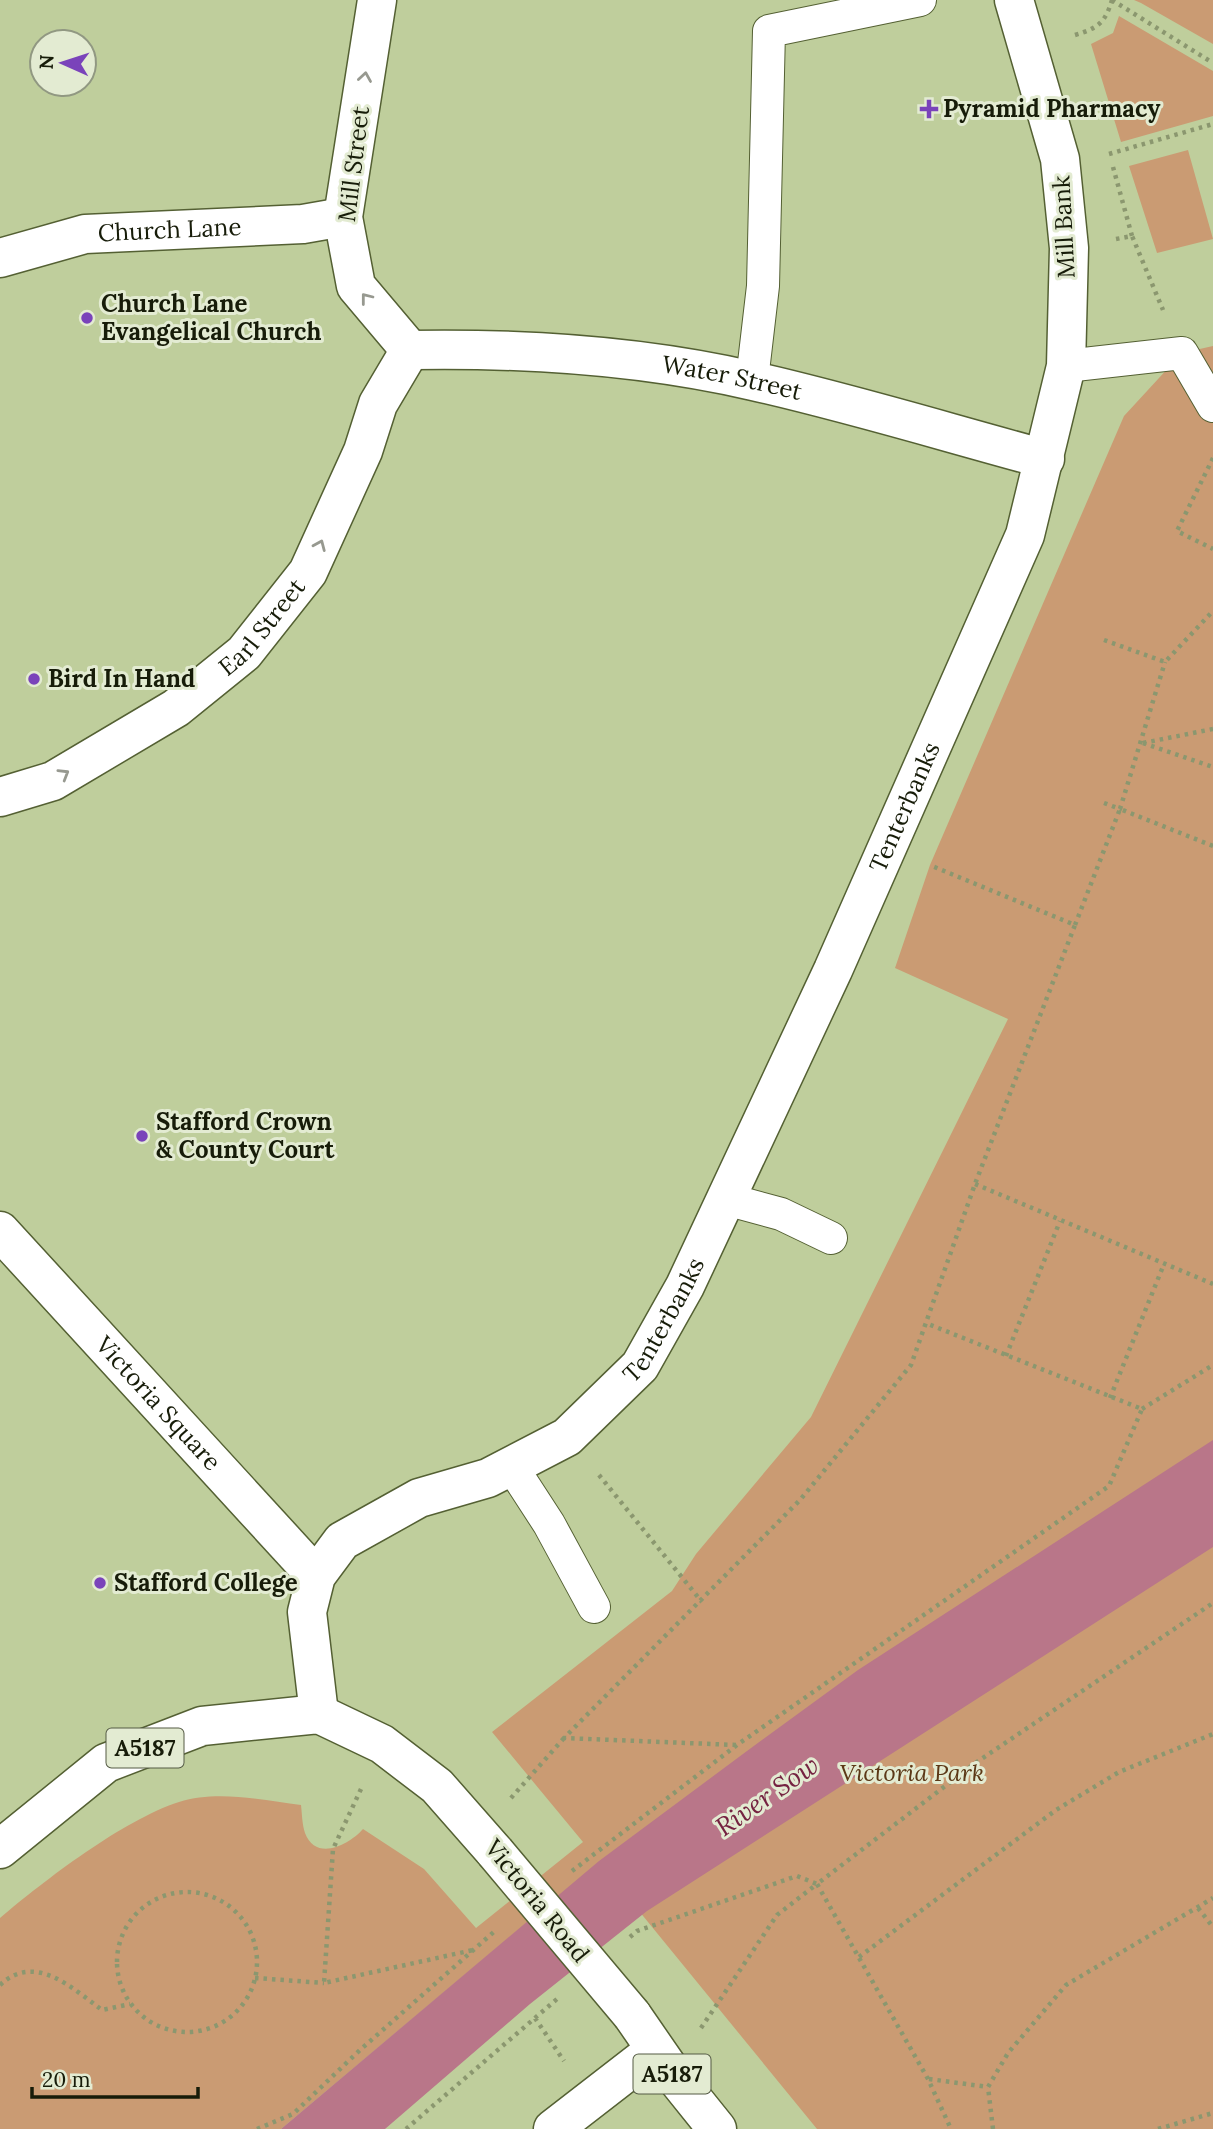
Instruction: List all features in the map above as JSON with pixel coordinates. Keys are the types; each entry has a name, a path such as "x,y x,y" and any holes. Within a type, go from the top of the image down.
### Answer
{"main road":[{"name":"Mill Street","path":"377,0 343,217 356,286 410,350"},
{"name":"Mill Bank","path":"1014,0 1060,159 1069,248 1066,366 1045,459"},
{"name":"Church Lane","path":"0,258 85,234 303,224 343,217"},
{"name":"Water Street","path":"410,350 500,348 588,354 752,380 1045,459"},
{"name":"Earl Street","path":"0,797 54,781 176,708 244,653 308,572 363,451 378,404 410,350"},
{"name":"Tenterbanks","path":"319,1714 307,1612 316,1576 342,1541 419,1499 488,1478 567,1437 640,1366 685,1286 833,970 1024,535 1045,459"},
{"name":"Victoria Square","path":"0,1231 316,1576"},
{"name":"Victoria Road","path":"319,1714 382,1744 437,1786 489,1842 632,2015 655,2050 717,2129"},
{"name":"A5187","path":"0,1849 106,1763 202,1726 319,1714"},
{"path":"553,2129 655,2050"}],"lane":[{"path":"752,380 763,286 769,31 920,0"},
{"path":"1066,366 1182,353 1213,406"},
{"path":"726,1199 781,1214 831,1238"},
{"path":"512,1467 549,1524 594,1607"}],"path":[{"path":"1079,48 1075,35 1098,28 1107,16 1112,0 1213,63"},
{"path":"1109,154 1213,124"},
{"path":"1105,141 1132,236 1166,317"},
{"path":"1069,248 1132,236"},
{"path":"1213,458 1177,531 1213,549"},
{"path":"489,1842 564,1738 702,1602 800,1500 911,1365 928,1324 975,1184 1120,809 1143,743 1165,662 1213,611"},
{"path":"1104,639 1165,662"},
{"path":"1143,743 1213,729"},
{"path":"1143,743 1213,767"},
{"path":"1104,803 1213,846"},
{"path":"886,846 1074,925"},
{"path":"975,1184 1213,1284"},
{"path":"1006,1356 1060,1221"},
{"path":"1110,1398 1164,1264"},
{"path":"928,1324 1142,1409"},
{"path":"570,1872 737,1745 1109,1486 1142,1409 1213,1365"},
{"path":"567,1437 702,1602"},
{"path":"715,2006 777,1915 974,1764 1213,1603"},
{"path":"859,1957 1056,1810 1119,1772 1213,1734"},
{"path":"564,1738 737,1745"},
{"path":"324,1983 333,1849 382,1744"},
{"path":"627,1940 637,1931 797,1876 817,1884 901,2038 928,2079 951,2129"},
{"path":"172,1894 201,1895 229,1906 243,1920 253,1938 255,1978 248,1997 236,2013 220,2024 201,2031 182,2033 162,2029 144,2019 130,2004 121,1987 117,1967 118,1948 125,1929 137,1913 153,1900 172,1894"},
{"path":"993,2129 988,2087 1008,2053 1066,1985 1213,1898"},
{"path":"1198,1908 1213,1927"},
{"path":"257,2129 293,2114 360,2050 504,1923"},
{"path":"255,1978 324,1983 474,1950"},
{"path":"0,1985 8,1977 40,1971 53,1976 102,2010 130,2004"},
{"path":"406,2129 566,1992"},
{"path":"928,2079 988,2087"},
{"path":"1158,2129 1213,2113"}],"green space":[{"path":"1134,0 1213,0 1213,44 1141,3"},
{"path":"1119,16 1213,71 1213,116 1121,142 1091,44 1113,33"},
{"path":"1188,150 1213,239 1157,253 1129,166"},
{"name":"Victoria Park","path":"1213,346 1213,2129 817,2129 599,1862 281,2129 0,2129 0,1918 85,1853 134,1822 194,1798 240,1797 301,1805 305,1833 317,1847 324,1849 341,1845 363,1829 424,1869 476,1928 583,1842 492,1732 672,1591 696,1554 811,1417 1008,1019 895,968 930,865 1124,416 1182,353"}],"water":[{"name":"River Sow","path":"1213,1440 1213,1547 647,1911 530,2004 385,2129 281,2129 599,1861 747,1751 858,1670"}],"place":[{"name":"Pyramid Pharmacy","path":"929,109"},
{"name":"Church Lane Evangelical Church","path":"87,318"},
{"name":"Bird In Hand","path":"34,679"},
{"name":"Stafford Crown & County Court","path":"142,1136"},
{"name":"Stafford College","path":"100,1583"}]}
